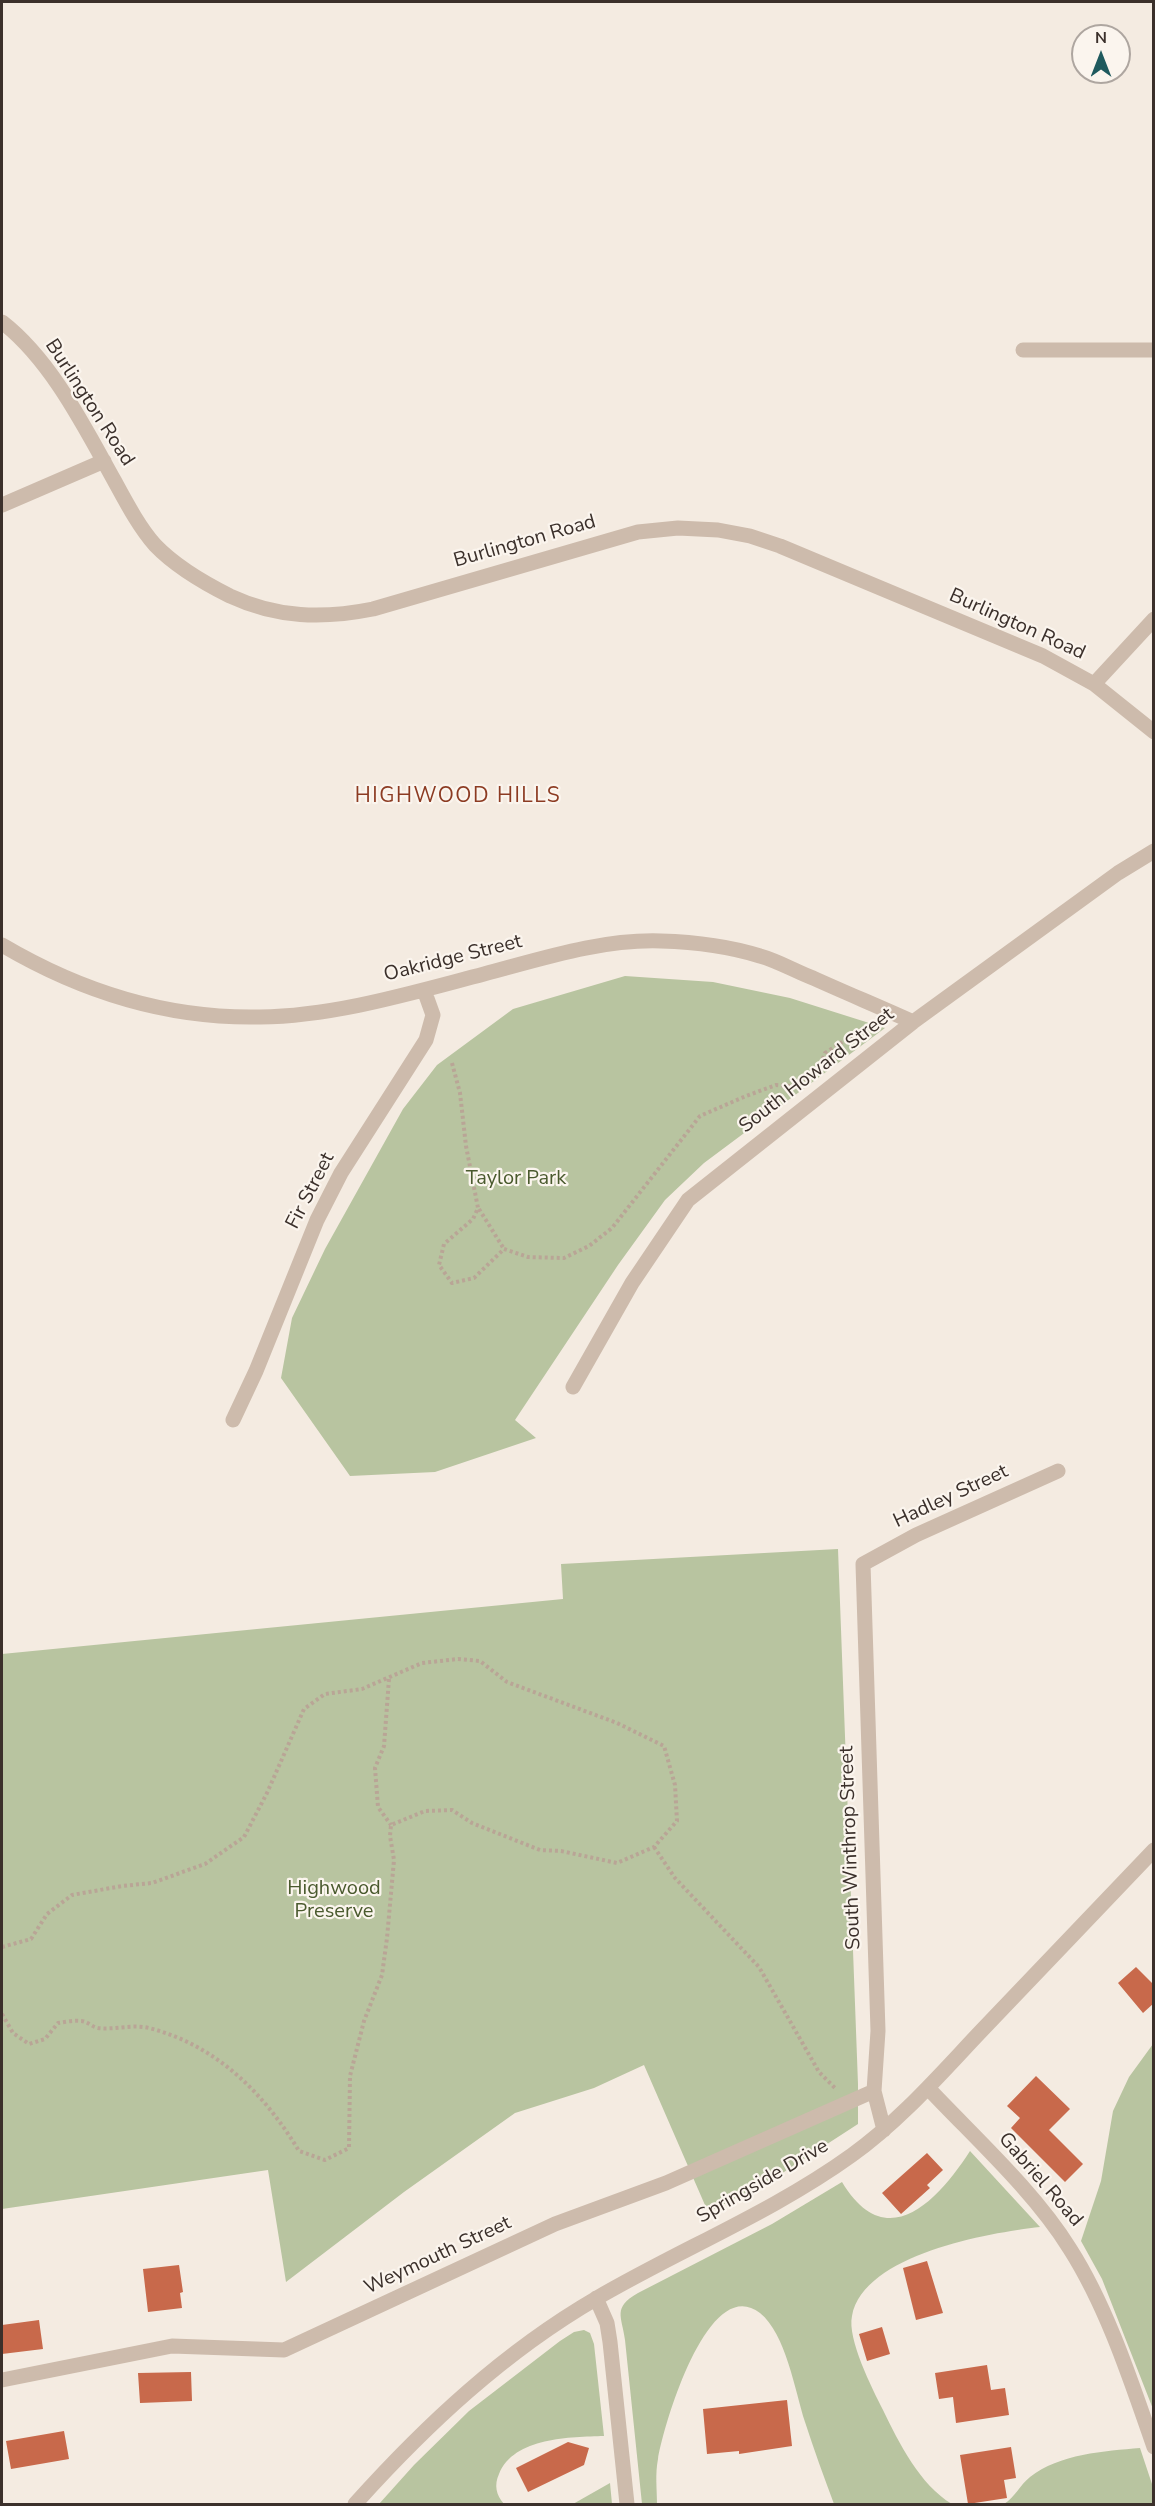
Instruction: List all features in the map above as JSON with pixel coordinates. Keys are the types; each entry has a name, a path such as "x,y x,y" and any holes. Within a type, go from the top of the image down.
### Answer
{"street":[{"name":"Burlington Road","path":"2,322 20,336 47,369 104,461 131,510 155,545 182,569 244,602 267,610 313,616 344,615 372,609 623,536 678,528 718,530 750,536 780,546 1043,656 1094,684 1154,732"},
{"path":"1023,350 1154,350"},
{"path":"2,505 104,461"},
{"path":"1094,684 1154,619"},
{"name":"South Howard Street","path":"573,1387 633,1283 688,1200 913,1022 1118,873 1154,851"},
{"name":"Oakridge Street","path":"2,945 40,968 100,993 184,1012 222,1017 261,1017 301,1014 424,990 611,944 658,940 698,943 763,957 913,1022"},
{"name":"Fir Street","path":"233,1420 256,1371 317,1220 341,1173 426,1041 433,1015 424,990"},
{"name":"Hadley Street","path":"863,1564 916,1534 1058,1471"},
{"name":"South Winthrop Street","path":"863,1564 878,2031 874,2091 884,2130"},
{"name":"Springside Drive","path":"355,2505 407,2447 472,2386 514,2354 596,2298 800,2189 845,2160 884,2130 928,2088 1154,1850"},
{"name":"Gabriel Road","path":"928,2088 1043,2212 1070,2248 1108,2326 1154,2447"},
{"name":"Weymouth Street","path":"2,2380 172,2346 284,2350 555,2224 666,2184 874,2091"},
{"path":"596,2298 607,2323 610,2342 627,2505"}],"path":[{"path":"452,1064 460,1093 466,1146 478,1208 504,1249 528,1257 564,1258 589,1246 612,1228 700,1116 776,1085 790,1086 818,1072 825,1053 854,1036 887,1010"},
{"path":"478,1208 473,1219 444,1244 439,1265 452,1283 474,1278 504,1249"},
{"path":"2,1947 31,1939 47,1914 72,1895 153,1883 205,1864 244,1837 267,1794 304,1709 324,1694 362,1689 422,1664 458,1659 480,1660 507,1682 617,1723 664,1746 675,1785 677,1821 654,1847 617,1863 561,1851 540,1850 472,1823 452,1810 425,1811 391,1825"},
{"path":"2,2013 13,2033 29,2044 45,2038 58,2023 82,2021 97,2028 147,2028 196,2045 224,2064 256,2092 283,2125 298,2151 325,2160 349,2148 350,2076 364,2021 382,1975 394,1860 390,1836 391,1825 378,1807 375,1768 384,1746 389,1679"},
{"path":"654,1847 675,1878 759,1967 819,2072 849,2102"}],"green space":[{"name":"Taylor Park","path":"625,976 713,982 790,998 885,1028 704,1163 665,1200 618,1265 515,1420 536,1438 435,1472 350,1476 281,1378 292,1318 325,1249 403,1109 437,1065 513,1009"},
{"name":"Highwood Preserve","path":"838,1549 858,2124 767,2183 708,2212 644,2065 594,2088 515,2113 404,2192 286,2282 268,2170 2,2209 2,1654 563,1599 561,1564"},
{"path":"1153,2044 1153,2409 1102,2279 1081,2241 1101,2181 1113,2111 1129,2077"},
{"path":"970,2151 1040,2227 961,2241 903,2262 879,2277 861,2295 852,2316 851,2326 867,2377 903,2449 920,2475 952,2504 834,2504 777,2335 760,2313 741,2306 723,2314 706,2333 691,2359 669,2417 658,2459 657,2504 642,2504 621,2319 625,2303 638,2293 772,2224 842,2182 859,2204 877,2216 894,2218 911,2213 928,2202 943,2187"},
{"path":"584,2330 590,2333 594,2344 604,2436 560,2439 530,2446 517,2453 506,2462 497,2478 497,2490 504,2504 379,2504 414,2465 469,2411 560,2341 574,2332"},
{"path":"1140,2448 1153,2487 1153,2504 1004,2504 1030,2477 1054,2463 1083,2455"},
{"path":"610,2483 612,2504 573,2504"}],"building":[{"path":"1136,1967 1154,1985 1154,2003 1143,2013 1118,1983"},
{"path":"1036,2076 1070,2109 1049,2130 1083,2164 1065,2182 1011,2128 1020,2118 1007,2106"},
{"path":"927,2153 943,2170 927,2185 930,2188 901,2214 882,2193"},
{"path":"927,2261 943,2313 916,2320 903,2268"},
{"path":"179,2265 183,2292 180,2293 182,2308 148,2312 143,2269"},
{"path":"39,2320 43,2349 2,2354 2,2325"},
{"path":"882,2327 890,2354 867,2361 859,2334"},
{"path":"987,2365 991,2390 1005,2388 1009,2415 956,2423 953,2397 939,2399 935,2373"},
{"path":"191,2372 192,2401 140,2403 138,2373"},
{"path":"787,2400 792,2446 739,2454 739,2451 707,2454 703,2409"},
{"path":"64,2431 69,2459 11,2469 6,2441"},
{"path":"568,2442 589,2448 584,2465 528,2492 516,2468"},
{"path":"1011,2447 1016,2478 1004,2480 1007,2498 968,2504 960,2455"}],"district":[{"name":"HIGHWOOD HILLS","path":"458,797"}]}
